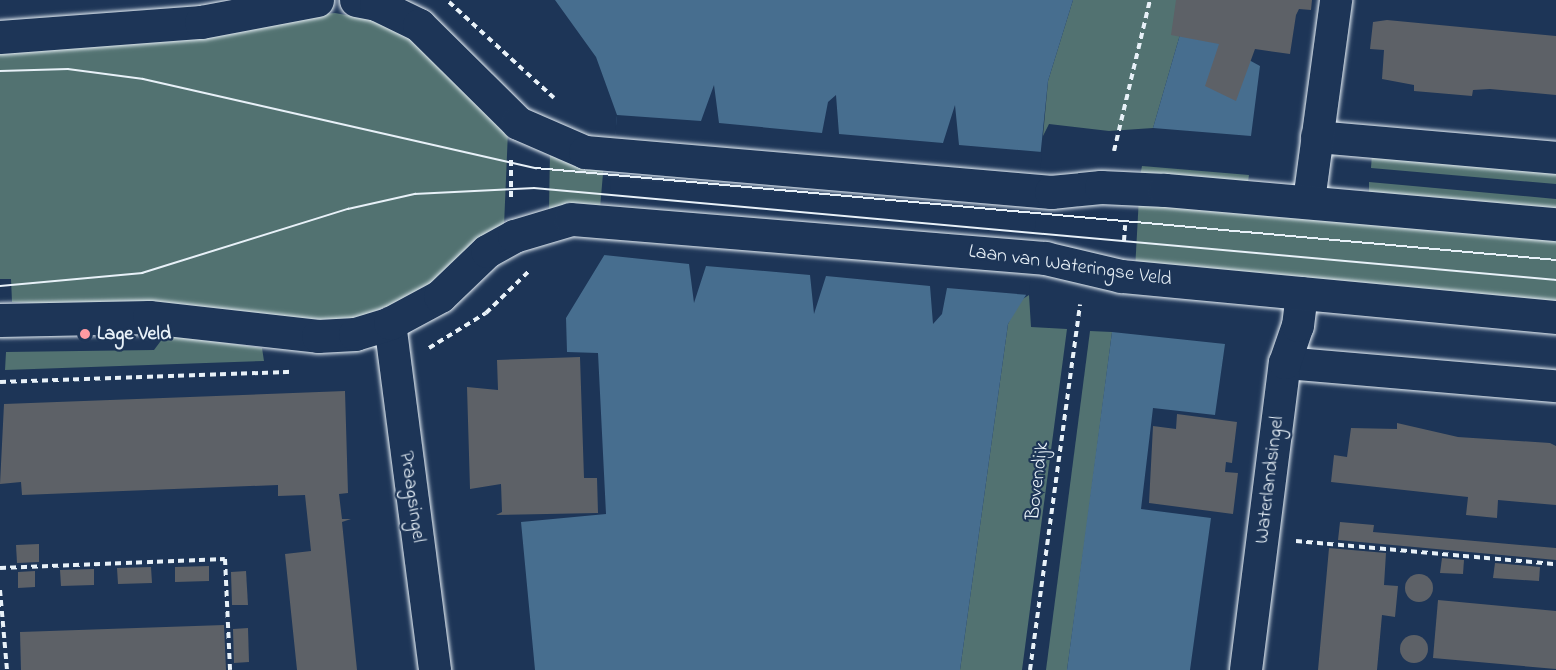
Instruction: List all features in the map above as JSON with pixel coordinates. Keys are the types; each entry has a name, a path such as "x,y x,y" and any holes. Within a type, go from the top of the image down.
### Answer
{"street":[{"path":"0,37 201,22 317,0"},
{"path":"1309,201 1336,0"},
{"path":"370,1 440,41 518,123 585,152 1051,192 1128,189 1309,201 1556,224"},
{"path":"1317,137 1556,158"},
{"name":"Laan van Wateringse Veld","path":"0,320 150,317 318,336 355,334 390,323 440,296 487,251 514,236 571,219 608,219 1045,258 1121,276 1556,317"},
{"name":"Waterlandsingel","path":"1246,670 1285,363 1298,326 1302,293"},
{"name":"Praagsingel","path":"390,323 435,670"},
{"path":"1285,363 1556,386"}],"path":[{"path":"446,0 541,83 561,104"},
{"path":"1113,155 1150,0"},
{"path":"531,269 514,236 510,164 518,123 541,83"},
{"path":"1121,276 1128,189"},
{"name":"Bovendijk","path":"1030,670 1070,346 1082,297"},
{"path":"1263,538 1556,564"},
{"path":"0,568 225,559 230,670"},
{"path":"0,590 7,670"}],"green space":[{"path":"1073,0 1190,0 1153,128 1109,131 1049,124 1043,136 1048,81"},
{"path":"335,13 378,21 403,32 508,131 504,226 413,297 346,322 12,302 11,279 0,279 0,44"},
{"path":"550,151 604,162 600,208 549,210"},
{"path":"1372,154 1556,170 1556,184 1371,168"},
{"path":"1142,166 1249,175 1247,187 1140,177"},
{"path":"1369,182 1556,199 1556,214 1369,197"},
{"path":"1139,197 1556,236 1556,306 1135,270"},
{"path":"1029,295 1031,327 1067,329 1022,670 960,670 1008,324 1018,302"},
{"path":"1090,331 1112,332 1067,670 1046,670"},
{"path":"166,334 262,348 264,361 5,370 6,352 154,350"}],"water":[{"path":"555,0 1073,0 1048,81 1026,295 1008,324 960,670 535,670 521,522 606,514 598,353 567,352 566,318 608,249 617,115 596,57"},
{"path":"1190,0 1225,47 1260,66 1251,136 1153,128"},
{"path":"1112,332 1225,344 1215,415 1153,408 1141,509 1211,518 1190,670 1067,670"}],"pier":[{"path":"714,85 719,123 822,133 828,102 836,95 839,134 943,143 955,105 959,145 1042,152 1029,295 947,288 942,314 933,324 930,286 826,276 814,314 810,275 706,266 694,303 689,264 604,255 617,115 701,121"}],"building":[{"path":"1176,0 1312,0 1311,10 1299,9 1296,15 1290,54 1255,49 1236,101 1205,86 1219,44 1171,35"},
{"path":"1387,20 1556,36 1556,95 1490,89 1473,90 1472,96 1414,91 1414,85 1382,79 1384,50 1370,49 1373,22"},
{"path":"580,357 584,478 597,478 598,513 496,515 502,512 501,484 470,489 467,387 498,390 497,360"},
{"path":"345,391 348,493 339,494 342,519 351,519 342,522 357,670 297,670 285,554 311,551 305,495 278,496 278,485 22,495 21,482 0,484 4,404"},
{"path":"1177,414 1237,422 1232,463 1226,462 1225,472 1238,473 1233,514 1149,503 1153,426 1176,429"},
{"path":"1397,423 1458,437 1550,443 1556,446 1556,505 1498,500 1497,518 1466,515 1468,497 1331,482 1334,455 1347,457 1351,428 1397,429"},
{"path":"1340,522 1374,525 1373,532 1556,548 1556,560 1338,540"},
{"path":"39,544 39,562 17,563 16,545"},
{"path":"1329,548 1386,553 1384,585 1398,586 1395,617 1382,615 1377,670 1318,670"},
{"path":"1442,558 1464,560 1463,574 1440,573"},
{"path":"1495,563 1540,567 1539,581 1493,578"},
{"path":"209,566 209,581 175,582 175,567"},
{"path":"151,567 152,583 118,584 117,568"},
{"path":"94,569 94,585 61,586 60,570"},
{"path":"35,571 35,587 18,588 18,572"},
{"path":"246,571 248,605 232,605 231,572"},
{"path":"1419,574 1429,578 1433,588 1429,598 1419,602 1409,598 1405,588 1409,578"},
{"path":"1438,600 1556,611 1556,669 1433,658"},
{"path":"224,625 226,670 21,670 20,632"},
{"path":"248,628 249,662 234,663 233,629"},
{"path":"1414,635 1424,639 1428,649 1424,659 1414,663 1404,659 1400,649 1404,639"}],"tram line":[{"path":"0,71 68,69 143,79 536,168 1556,260"},
{"path":"0,286 142,273 348,209 415,194 534,188 1556,280"}],"place":[{"name":"Lage Veld","path":"85,334"}]}
